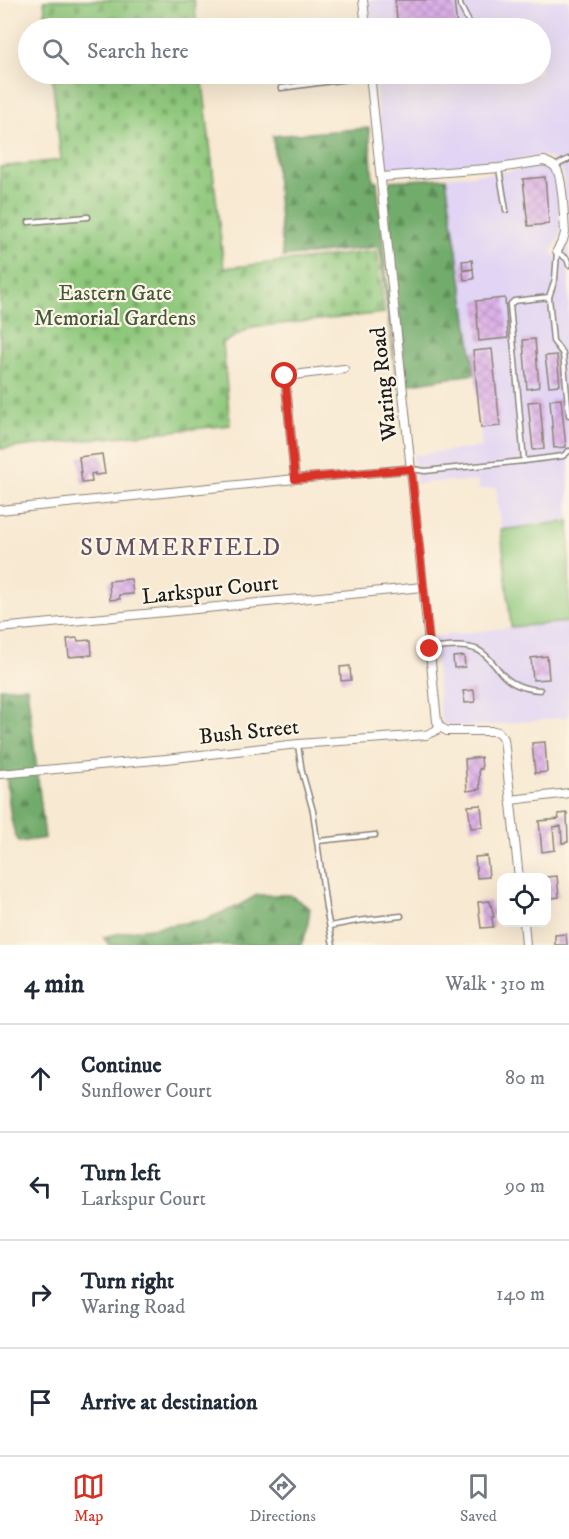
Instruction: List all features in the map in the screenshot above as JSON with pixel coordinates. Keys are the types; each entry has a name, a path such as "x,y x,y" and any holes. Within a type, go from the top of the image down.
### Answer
{"street":[{"path":"363,0 365,18"},
{"name":"Waring Road","path":"371,84 437,722 440,726"},
{"path":"381,177 499,168 544,161 555,166 560,177 565,233 557,251"},
{"path":"295,479 285,376 344,369"},
{"path":"0,510 411,469"},
{"name":"Larkspur Court","path":"0,628 423,587"},
{"path":"440,726 447,731 498,732 504,739 519,873"},
{"name":"Bush Street","path":"0,774 298,744 426,735 440,726"},
{"path":"512,800 569,793"},
{"path":"524,927 526,945"}],"lane":[{"path":"460,0 467,18"},
{"path":"281,88 308,84"},
{"path":"555,166 569,159"},
{"path":"499,168 506,210"},
{"path":"29,222 88,217"},
{"path":"557,251 567,259 569,265"},
{"path":"557,251 555,279 549,297 553,341 562,354 569,415"},
{"path":"524,461 510,305 514,301 549,297"},
{"path":"411,469 425,471 524,461 562,456 569,451"},
{"path":"430,649 459,647 476,650 484,654 507,679 526,689 540,690"},
{"path":"298,744 318,840 333,945"},
{"path":"318,840 375,835"},
{"path":"330,926 401,916"}],"shaded area":[{"path":"368,0 569,0 569,231 564,175 558,163 550,158 543,156 498,163 385,171 375,84 551,84 551,18 369,18"},
{"path":"544,166 552,170 556,178 561,232 551,252 557,258 567,242 569,233 569,521 501,530 496,487 479,490 478,481 416,484 413,455 482,447 475,374 445,178 418,179 499,173"},
{"path":"569,622 569,717 484,726 444,724 441,720 433,637"}],"green space":[{"path":"44,0 194,0 196,18 46,18"},
{"name":"Eastern Gate Memorial Gardens","path":"53,84 203,84 224,268 377,251 384,313 252,327 223,343 230,425 0,449 0,167 61,160"},
{"path":"369,128 373,181 377,181 397,386 380,250 376,247 283,257 273,136"},
{"path":"446,178 475,374 406,385 386,181"},
{"path":"569,521 569,622 511,627 501,530"},
{"path":"27,687 45,838 19,842 11,820 6,774 0,774 0,688"},
{"path":"257,895 290,895 310,908 307,930 301,945 109,945 103,937 204,920 236,907"}],"building":[{"path":"395,0 454,0 456,18 397,18"},
{"path":"545,177 549,224 528,226 523,179"},
{"path":"472,260 473,269 463,270 462,261"},
{"path":"473,269 474,279 464,280 463,271"},
{"path":"505,298 508,338 479,341 476,301"},
{"path":"535,339 539,387 527,389 523,340"},
{"path":"492,349 500,426 481,428 473,351"},
{"path":"557,355 560,385 549,386 545,356"},
{"path":"561,399 566,447 554,448 550,400"},
{"path":"540,401 544,449 533,450 528,402"},
{"path":"102,454 105,474 91,474 92,482 82,483 79,457"},
{"path":"131,579 133,594 119,595 120,599 110,600 109,581"},
{"path":"77,638 78,641 91,640 92,655 69,657 67,639"},
{"path":"464,656 465,667 454,668 453,657"},
{"path":"547,656 549,679 533,680 531,658"},
{"path":"350,666 351,680 341,681 340,667"},
{"path":"474,690 475,702 465,703 463,691"},
{"path":"545,742 547,772 535,773 532,743"},
{"path":"481,757 480,789 467,791 465,759"},
{"path":"481,805 483,827 471,828 468,806"},
{"path":"567,813 568,842 562,843 561,826 553,827 555,850 542,852 539,821 559,819 558,814"},
{"path":"487,856 489,877 477,878 475,857"},
{"path":"557,876 559,897 551,898 551,877"},
{"path":"490,901 494,917 492,917 493,927 481,928 478,902"},
{"path":"566,934 567,945 555,945 555,935"}],"district":[{"name":"SUMMERFIELD","path":"181,548"}],"route":[{"path":"285,376 295,479 411,469 430,649"}]}
